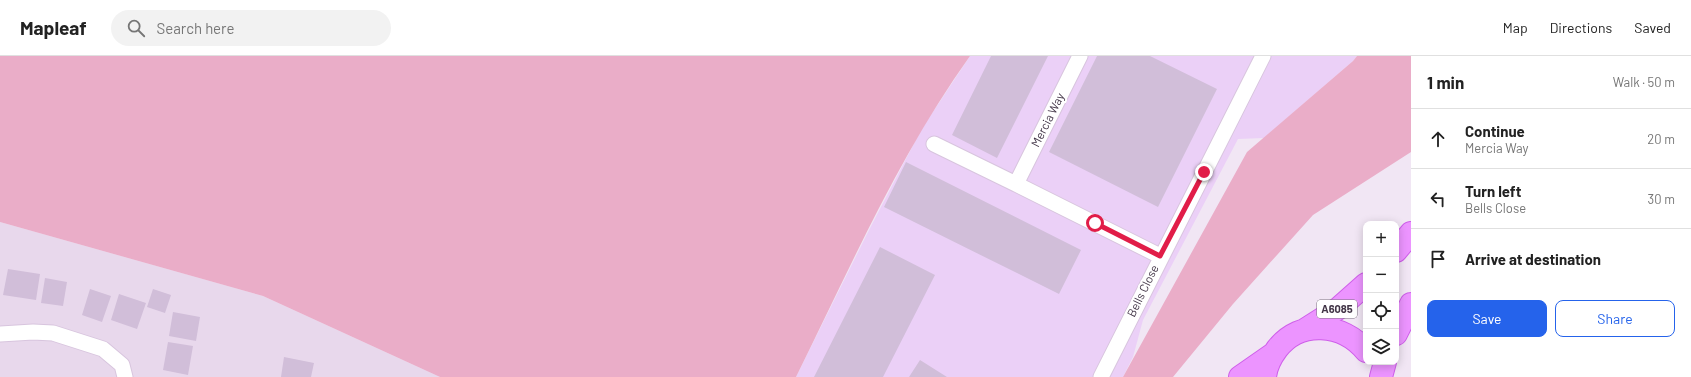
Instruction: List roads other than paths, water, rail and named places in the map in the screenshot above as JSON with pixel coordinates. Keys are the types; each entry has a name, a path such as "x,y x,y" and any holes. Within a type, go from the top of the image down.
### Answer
{"main road":[{"path":"1399,247 1411,233"},
{"name":"A6085","path":"1305,330 1339,308 1363,287"},
{"path":"1398,329 1411,304"},
{"path":"1240,377 1273,354 1287,339 1305,330 1329,328 1340,331 1356,340 1363,348"},
{"path":"1265,377 1268,363 1273,354"},
{"path":"1374,365 1377,377"},
{"path":"1381,377 1384,365"}],"street":[{"name":"Mercia Way","path":"1016,184 1080,56"},
{"name":"Bells Close","path":"1101,377 1259,57"},
{"path":"934,144 1160,256"},
{"path":"0,334 33,332 53,333 103,349 122,365 125,377"}]}
